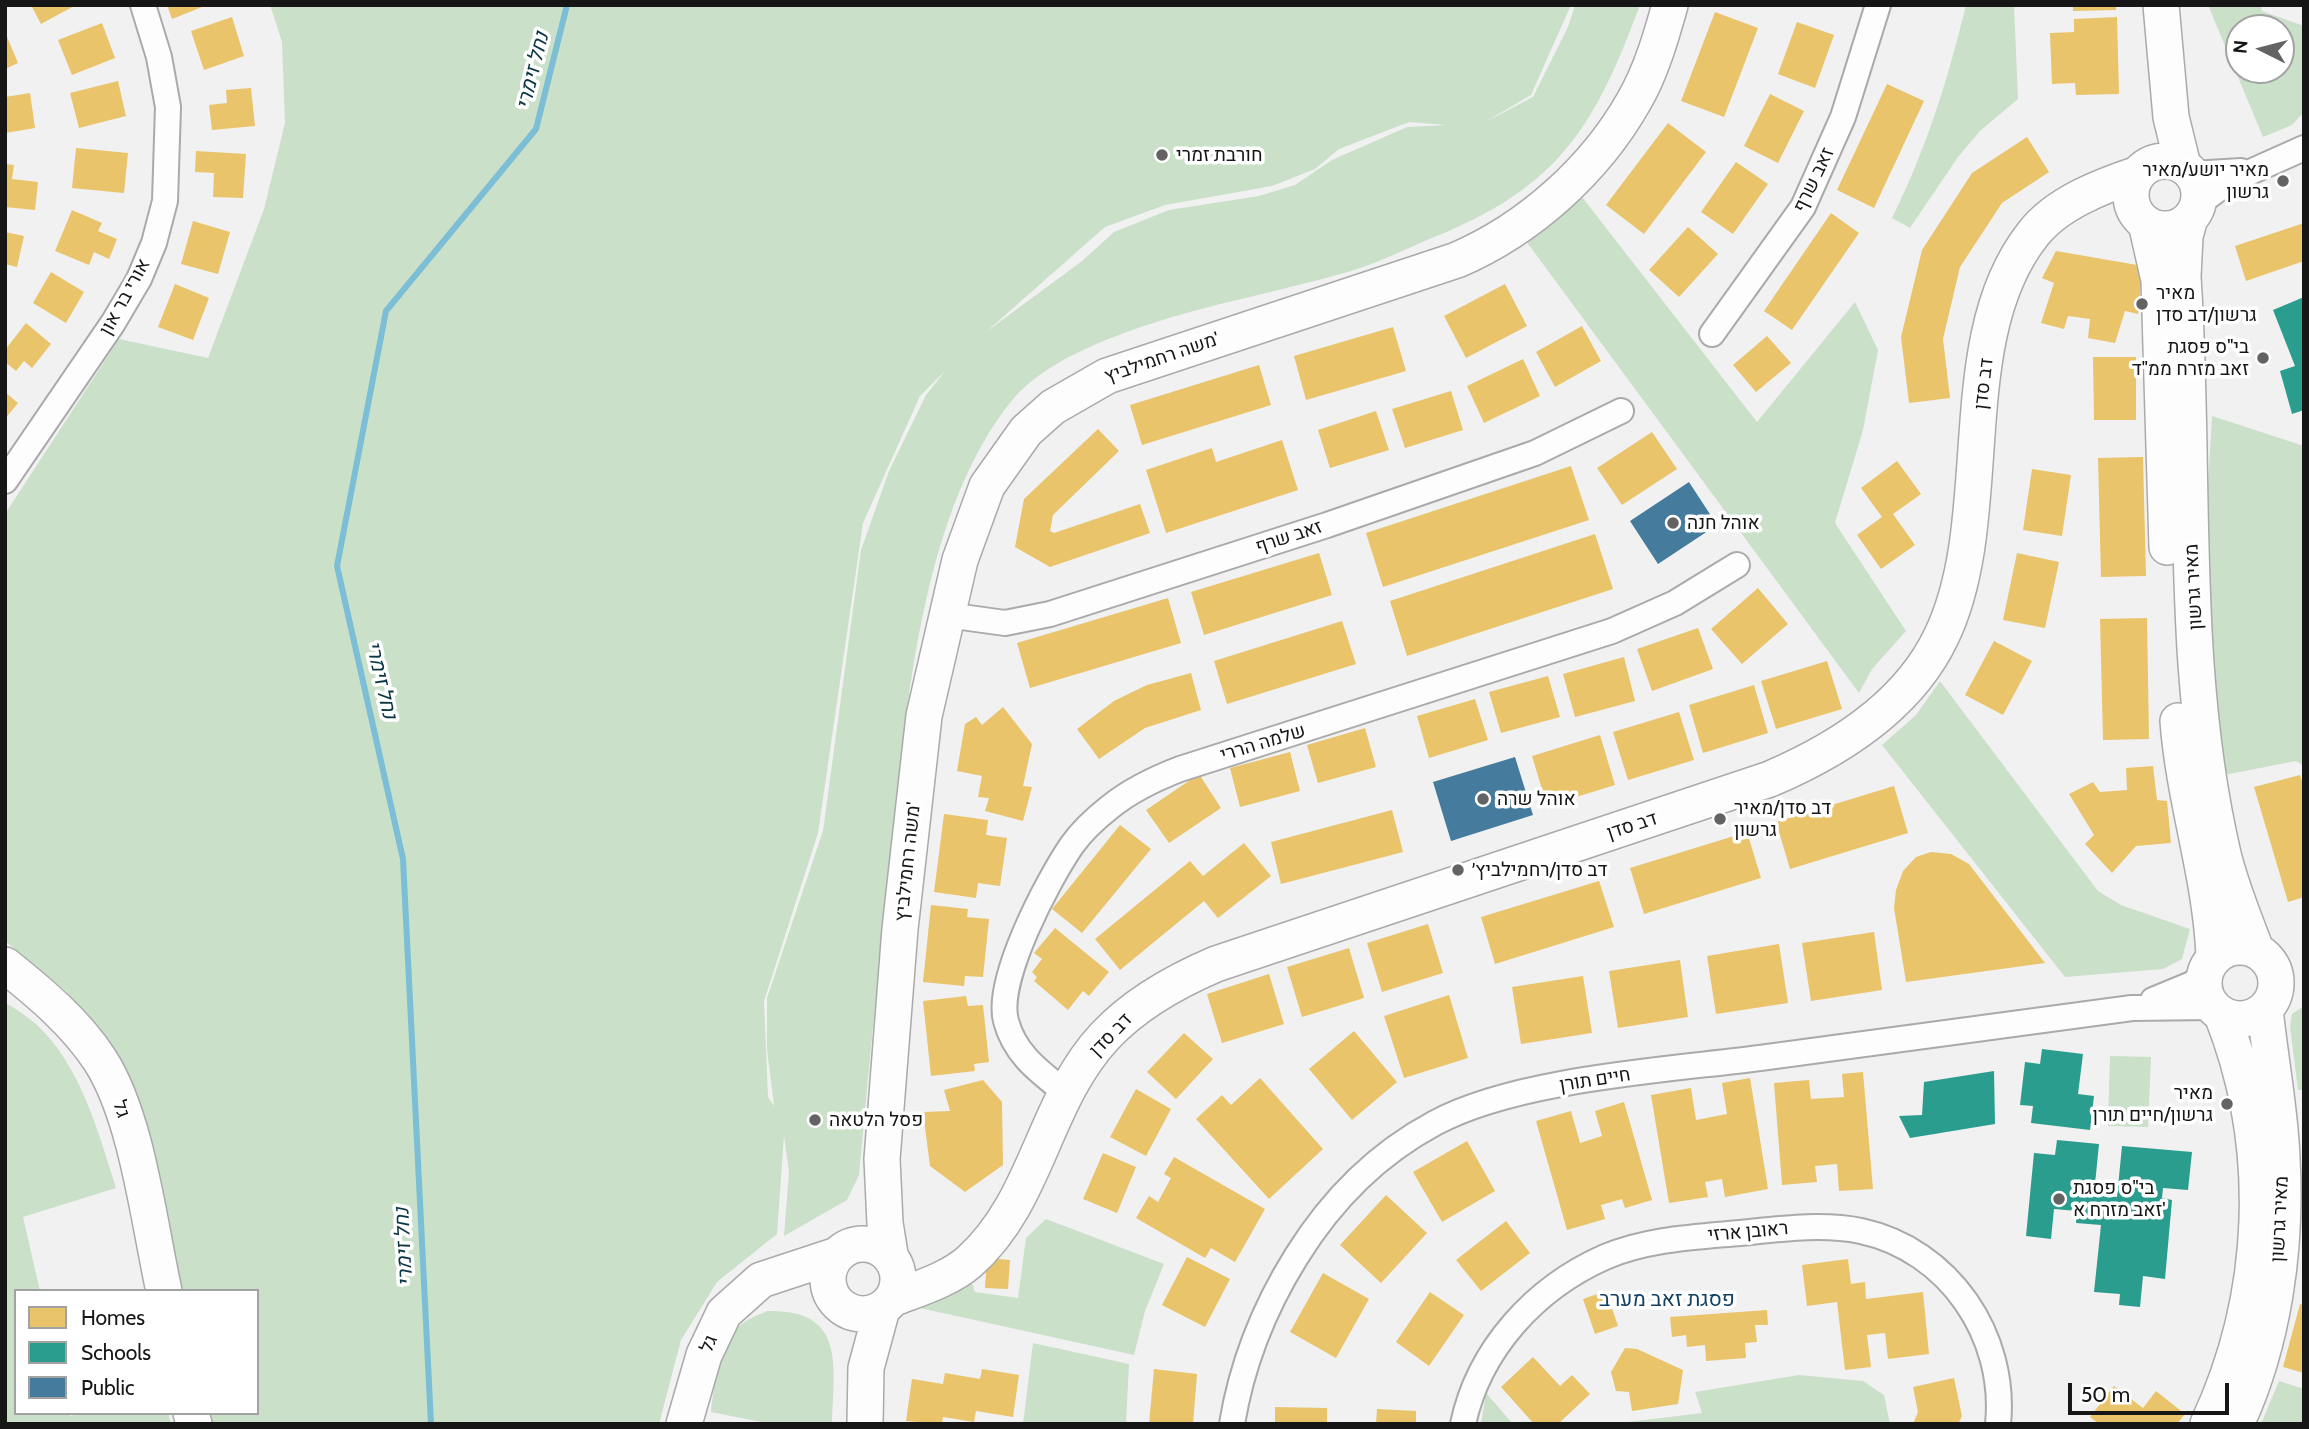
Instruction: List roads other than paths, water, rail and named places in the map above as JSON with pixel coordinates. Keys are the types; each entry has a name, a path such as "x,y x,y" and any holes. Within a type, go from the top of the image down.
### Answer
{"street":[{"name":"אורי בר און","path":"5,481 113,323 139,279 154,243 165,201 168,107 159,57 144,5"},
{"name":"משה רחמילביץ'","path":"847,1250 876,1194 882,1159 900,929 924,716 960,560 987,486 1026,431 1053,407 1082,389 1138,363 1380,286 1488,246 1544,206 1568,184 1613,133 1643,81 1670,5"},
{"name":"זאב שרף","path":"1712,334 1803,207 1843,117 1878,5"},
{"name":"מאיר גרשון","path":"2161,5 2173,127 2191,191 2183,277 2194,603 2203,730 2223,852 2262,956"},
{"name":"מאיר גרשון","path":"2143,170 2158,131 2166,71"},
{"path":"2191,191 2304,148"},
{"path":"2141,218 2131,197 2143,170 2166,161 2191,191"},
{"name":"דב סדן","path":"866,1306 931,1284 967,1264 985,1245 1023,1193 1066,1093 1105,1036 1132,1013 1188,976 1758,783 1832,748 1888,707 1908,686 1941,637 1952,603 1967,534 1992,320 2000,289 2035,232 2090,193 2143,170"},
{"path":"2051,219 2098,209 2141,218 2164,229 2182,224 2191,191"},
{"name":"מאיר גרשון","path":"2141,218 2159,280 2169,604 2179,733 2199,857 2210,906 2211,962"},
{"name":"זאב שרף","path":"947,615 1005,623 1050,614 1314,530 1535,453 1621,411"},
{"name":"שלמה הררי","path":"1066,1093 1021,1055 1005,1019 1006,981 1057,870 1073,844 1108,808 1150,781 1180,769 1612,631 1675,603 1737,565"},
{"path":"2304,974 2234,947 2211,962 2204,988 2217,1011 2244,1019 2304,987"},
{"path":"2262,956 2276,981 2268,1005"},
{"name":"חיים תורן","path":"2132,1008 2194,984 2211,962"},
{"name":"גל","path":"5,965 64,1015 106,1072 123,1111 164,1289"},
{"name":"מאיר גרשון","path":"2236,1424 2262,1350 2281,1249 2282,1156 2268,1005"},
{"name":"חיים תורן","path":"1232,1424 1242,1373 1254,1337 1267,1307 1303,1245 1362,1175 1436,1122 1503,1098 1610,1077 2132,1008 2217,1011"},
{"name":"מאיר גרשון","path":"2208,1424 2238,1344 2256,1247 2257,1158 2254,1129 2244,1079 2217,1011"},
{"name":"משה רחמילביץ'","path":"882,1159 885,1223 892,1259"},
{"name":"ראובן ארזי","path":"1463,1424 1470,1393 1498,1342 1517,1319 1584,1269 1606,1257 1674,1239 1823,1228 1859,1231 1908,1247 1951,1282 1969,1305 1992,1352 2000,1402 1998,1424"},
{"path":"866,1306 829,1288 828,1277 847,1250 875,1246 892,1259 927,1265 985,1245"},
{"name":"גל","path":"684,1424 704,1355 724,1312 761,1280 847,1250"},
{"path":"866,1306 898,1282 892,1259"},
{"path":"761,1280 788,1284 866,1306"},
{"path":"865,1424 866,1306"}],"waterway":[{"name":"נחל זימרי","path":"431,1424 403,859 337,566 386,311 536,129 567,5"}],"place":[{"name":"חורבת זמרי","path":"1162,155"},
{"name":"מאיר יושע/מאיר גרשון","path":"2283,181"},
{"name":"מאיר גרשון/דב סדן","path":"2142,304"},
{"name":"בי\"ס פסגת זאב מזרח ממ\"ד","path":"2263,358"},
{"name":"אוהל חנה","path":"1673,523"},
{"name":"אוהל שרה","path":"1483,799"},
{"name":"דב סדן/מאיר גרשון","path":"1720,819"},
{"name":"דב סדן/רחמילביץ׳","path":"1458,870"},
{"name":"מאיר גרשון/חיים תורן","path":"2227,1104"},
{"name":"פסל הלטאה","path":"815,1120"},
{"name":"בי\"ס פסגת זאב מזרח א'","path":"2059,1199"}],"district":[{"name":"פסגת זאב מערב","path":"1667,1300"}]}
